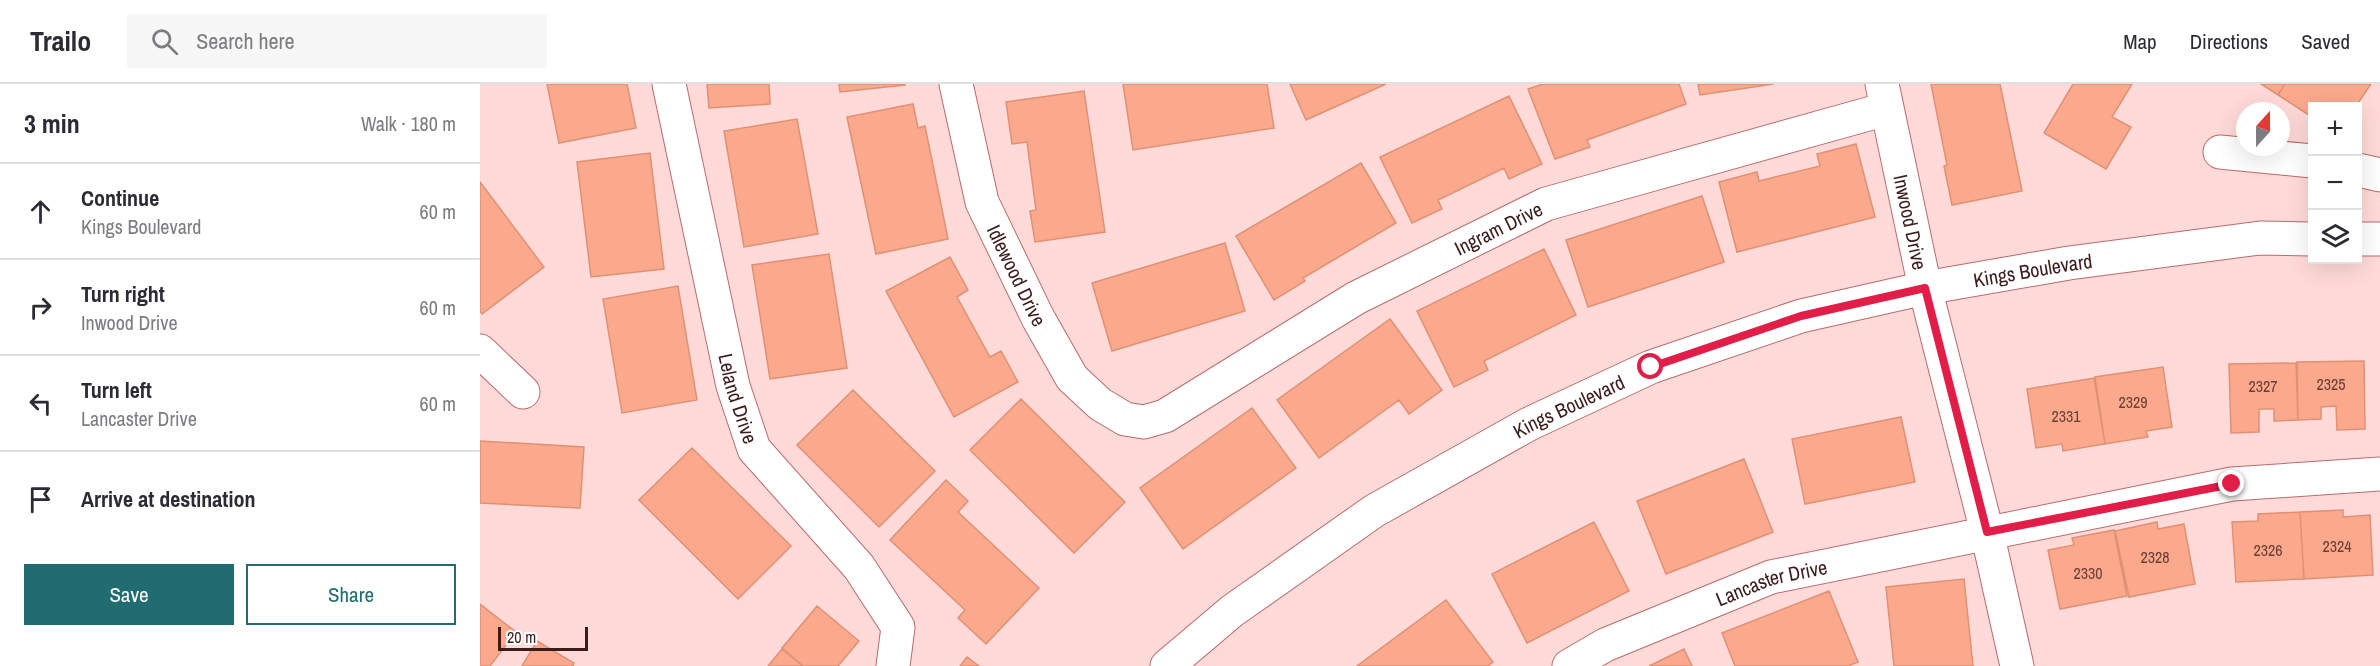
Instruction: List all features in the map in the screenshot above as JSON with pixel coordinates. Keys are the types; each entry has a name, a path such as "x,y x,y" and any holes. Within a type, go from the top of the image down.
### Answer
{"street":[{"name":"Leland Drive","path":"669,84 733,386 754,449 860,567 898,627 893,666"},
{"name":"Idlewood Drive","path":"956,84 982,202 1044,328 1072,378 1079,385 1100,404 1125,419 1144,422"},
{"name":"Ingram Drive","path":"1144,422 1165,416 1356,298 1546,204 1884,96"},
{"name":"Inwood Drive","path":"1884,96 1925,288 1987,532"},
{"path":"2220,152 2308,161"},
{"path":"2362,171 2380,174"},
{"name":"Kings Boulevard","path":"1167,666 1232,611 1374,511 1529,423 1651,367 1801,316 1925,288 2069,263 2260,238 2308,238"},
{"path":"2362,239 2380,239"},
{"path":"480,351 523,392"},
{"name":"Lancaster Drive","path":"1569,666 1605,645 1771,577 2232,484 2380,474"},
{"path":"1987,532 2017,666"}],"building":[{"path":"547,84 627,84 636,128 559,143"},
{"path":"707,84 769,84 770,104 709,108"},
{"path":"839,84 905,84 905,85 840,92"},
{"path":"1123,84 1267,84 1274,128 1133,150"},
{"path":"1290,84 1386,84 1306,120"},
{"path":"1543,84 1679,84 1686,104 1587,140 1590,147 1555,159 1528,89"},
{"path":"1698,84 1774,84 1700,95"},
{"path":"1931,84 2000,84 2022,191 1952,205 1944,166 1947,165"},
{"path":"2073,84 2132,84 2112,117 2131,127 2106,169 2044,133"},
{"path":"2261,84 2285,84 2278,95"},
{"path":"2285,84 2371,84 2359,102 2308,102 2308,114 2278,95"},
{"path":"1084,91 1105,232 1035,242 1030,211 1036,210 1027,142 1012,144 1006,102"},
{"path":"1509,96 1542,164 1509,179 1504,168 1438,200 1442,209 1412,223 1380,157"},
{"path":"913,104 918,128 925,126 948,239 876,254 847,117"},
{"path":"797,119 818,234 744,247 724,131"},
{"path":"1856,144 1875,217 1737,252 1719,182 1757,172 1759,181 1820,166 1817,154"},
{"path":"650,153 664,269 591,277 577,162"},
{"path":"1361,163 1396,223 1303,278 1305,281 1274,300 1236,236"},
{"path":"480,182 544,267 482,314 480,311"},
{"path":"1702,196 1724,262 1588,307 1566,240"},
{"path":"1225,243 1245,311 1112,351 1092,283"},
{"path":"1544,249 1576,315 1484,361 1488,370 1454,387 1417,311"},
{"path":"829,254 847,368 770,379 752,265"},
{"path":"950,257 968,290 957,297 990,357 1001,351 1018,382 954,417 886,291"},
{"path":"678,286 697,400 622,413 603,299"},
{"path":"1390,319 1442,390 1409,414 1399,400 1319,458 1277,400"},
{"path":"2364,361 2365,429 2337,430 2336,406 2321,407 2321,419 2298,420 2297,362"},
{"path":"2296,363 2298,420 2274,421 2274,409 2259,409 2259,432 2231,433 2229,364"},
{"path":"2163,367 2172,427 2146,431 2148,437 2105,444 2095,377"},
{"path":"2094,378 2105,444 2063,451 2062,444 2036,448 2027,389"},
{"path":"853,390 935,471 879,527 797,445"},
{"path":"1021,399 1125,502 1074,553 970,450"},
{"path":"1252,408 1296,468 1183,549 1140,488"},
{"path":"1901,417 1915,482 1805,504 1792,439"},
{"path":"480,441 584,447 580,508 480,503"},
{"path":"692,448 791,546 738,599 639,500"},
{"path":"1744,459 1773,532 1666,574 1637,501"},
{"path":"946,480 968,501 958,512 1039,588 986,644 958,618 965,610 890,540"},
{"path":"2343,510 2343,517 2370,515 2373,575 2304,579 2300,512"},
{"path":"2300,512 2304,579 2236,582 2232,522 2258,521 2258,514"},
{"path":"1594,522 1629,591 1527,643 1492,574"},
{"path":"2157,522 2158,529 2184,524 2195,584 2129,597 2115,531"},
{"path":"2114,530 2127,596 2060,609 2048,550 2074,545 2072,538"},
{"path":"1964,579 1973,666 1894,666 1886,587"},
{"path":"1829,591 1858,662 1848,666 1735,666 1722,633"},
{"path":"1446,600 1493,662 1488,666 1357,666"},
{"path":"480,604 516,632 490,666 480,666"},
{"path":"817,606 859,641 838,666 803,666 782,648"},
{"path":"537,641 574,663 573,666 522,666"},
{"path":"782,649 803,666 768,666"},
{"path":"1684,649 1692,666 1649,666"},
{"path":"967,657 979,666 960,666"}],"route":[{"path":"1651,367 1801,316 1925,288 1987,532 2232,484"}]}
